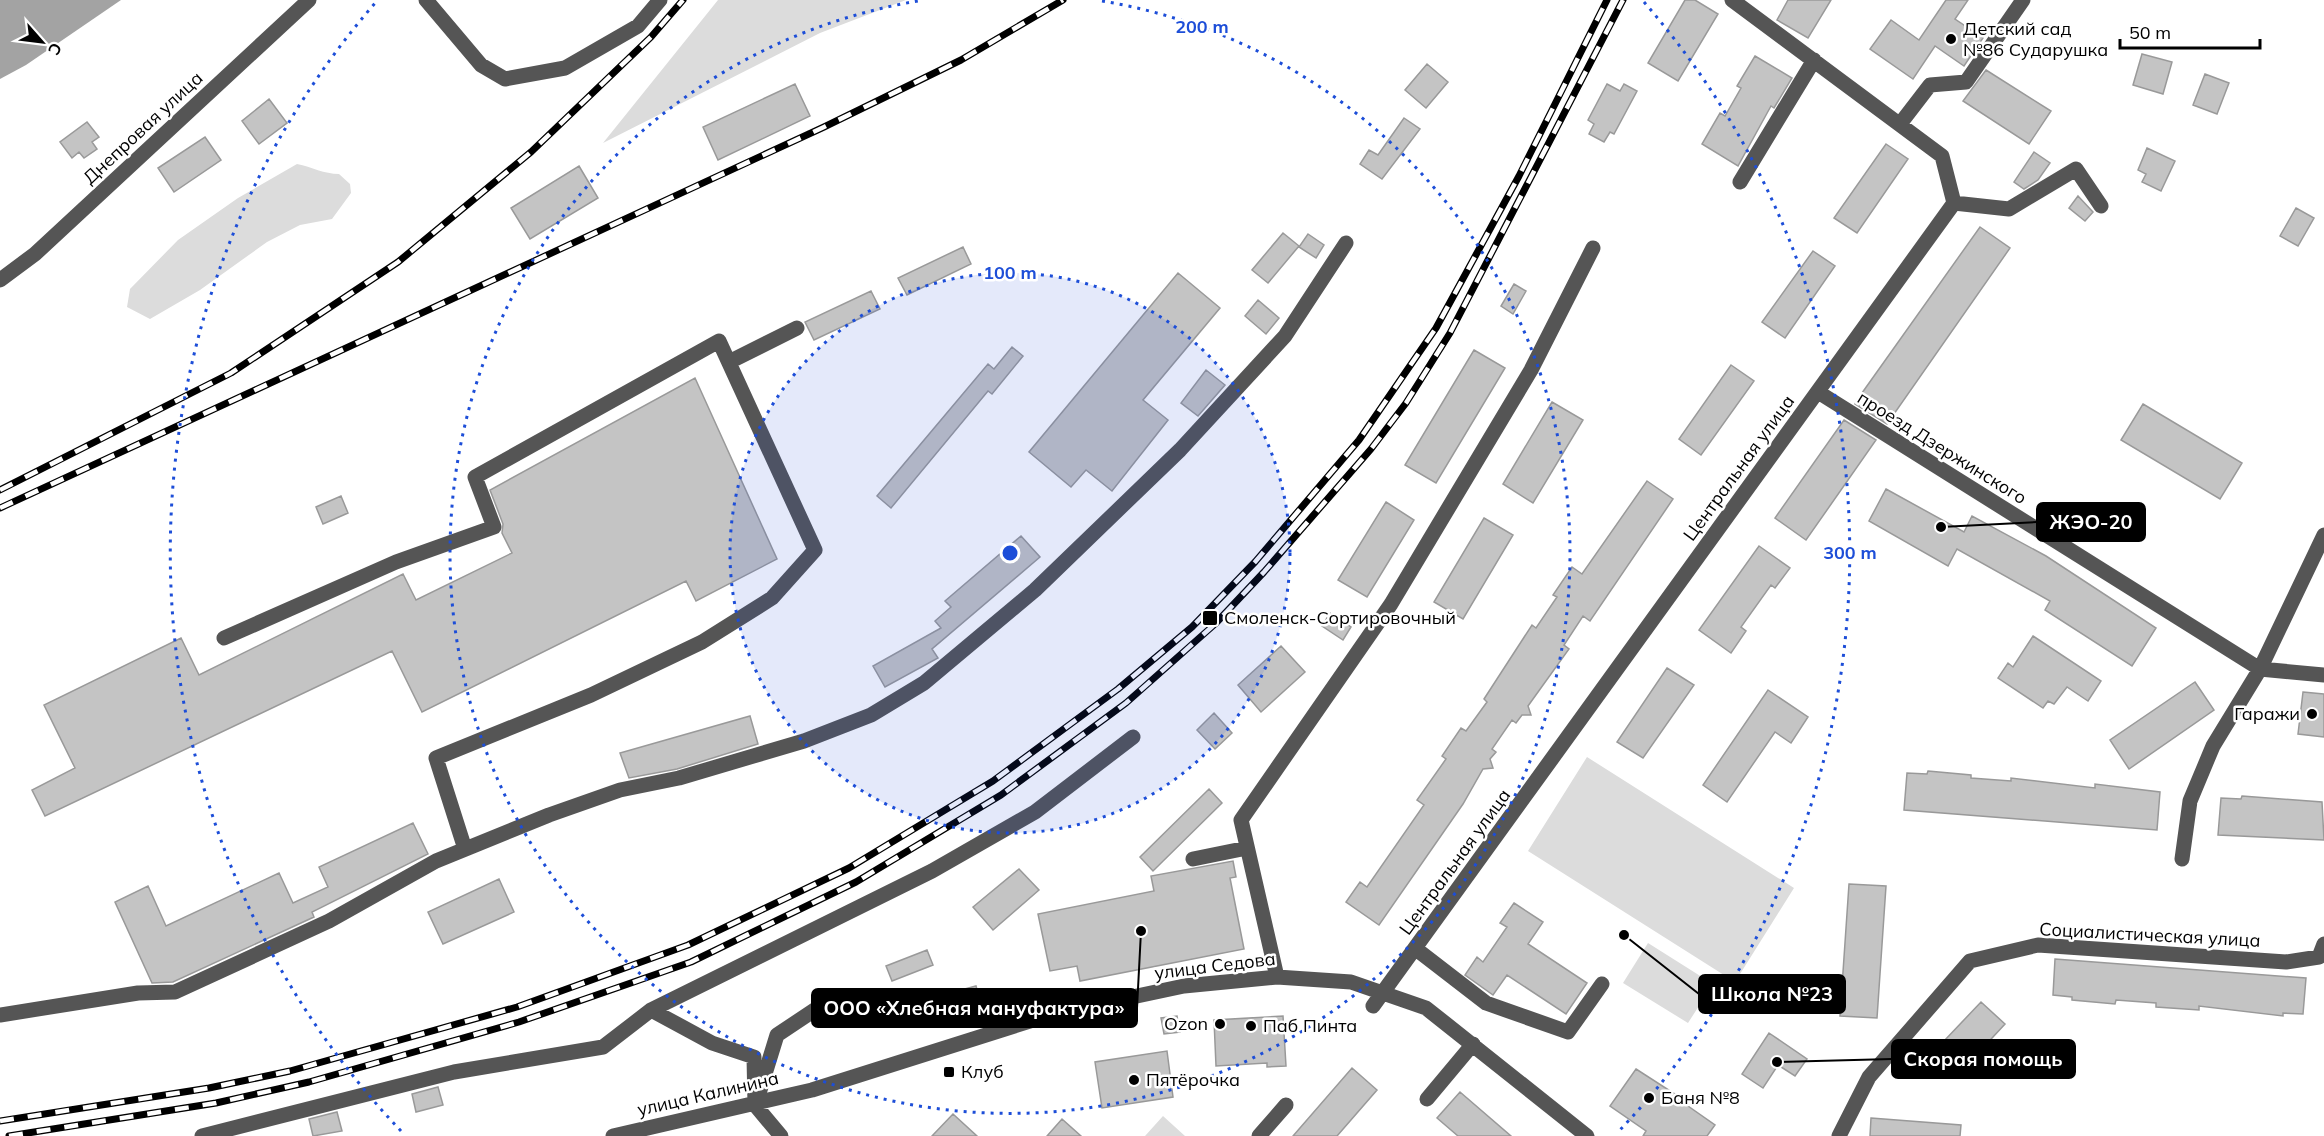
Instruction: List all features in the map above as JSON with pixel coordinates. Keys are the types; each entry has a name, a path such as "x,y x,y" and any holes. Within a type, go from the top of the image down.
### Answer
{"street":[{"name":"Днепровая улица","path":"0,280 35,254 309,0"},
{"path":"426,0 481,65 505,79 565,68 638,26 660,0"},
{"path":"1900,124 1930,85 1965,82 2023,0"},
{"path":"1736,1 1942,156 1954,203 2009,210 2076,169 2101,206"},
{"path":"1740,182 1814,60"},
{"name":"Центральная улица","path":"1373,1006 1384,994 1954,203"},
{"path":"0,1015 138,993 175,992 328,921 436,861 465,849 620,790 679,778 804,741 871,715 924,683 1035,590 1180,450 1285,336 1346,243"},
{"path":"1277,976 1241,820 1391,603 1531,370 1593,248"},
{"path":"729,362 797,328"},
{"path":"224,638 396,562 494,527 475,477 720,341 815,550 772,598 702,642 591,695 436,758 465,849"},
{"name":"проезд Дзержинского","path":"1818,392 2260,669"},
{"path":"2182,859 2190,801 2213,746 2260,669 2324,535"},
{"path":"2260,669 2324,675"},
{"path":"202,1136 454,1072 603,1047 651,1010 942,865 1035,812 1133,737"},
{"path":"1193,859 1247,848"},
{"name":"Социалистическая улица","path":"1839,1136 1869,1077 1970,961 2038,945 2286,962 2319,957 2324,944"},
{"path":"1416,949 1486,1003 1568,1032 1602,984"},
{"name":"улица Седова","path":"812,1090 1052,1014 1184,986 1277,976 1351,982 1426,1008 1587,1136"},
{"path":"756,1105 777,1035 831,999"},
{"path":"651,1010 712,1043 754,1057 756,1105 781,1136"},
{"path":"1427,1099 1473,1044"},
{"name":"улица Калинина","path":"613,1136 756,1105 812,1090"},
{"path":"1259,1136 1286,1105"}],"shaded area":[{"path":"0,0 121,0 26,65 0,79"},
{"path":"718,0 906,0 820,33 603,143"},
{"path":"297,164 339,174 350,184 351,193 332,219 300,225 267,242 200,290 150,319 127,307 130,289 178,240 238,198"},
{"path":"1587,757 1794,888 1735,982 1528,851"},
{"path":"1648,943 1713,984 1688,1023 1623,983"},
{"path":"1163,1116 1185,1136 1145,1136"}],"building":[{"path":"1685,0 1695,0 1718,14 1678,81 1648,63"},
{"path":"1788,0 1831,0 1808,38 1777,20"},
{"name":"Детский сад №86 Сударушка","path":"1946,0 1968,0 1955,19 1983,38 1964,66 1935,46 1913,79 1870,49 1891,20 1919,40"},
{"path":"2142,54 2172,62 2163,94 2133,85"},
{"path":"1755,56 1792,78 1774,108 1771,106 1738,166 1702,144 1720,113 1725,116 1741,88 1737,86"},
{"path":"1427,64 1448,82 1426,108 1405,90"},
{"path":"1986,70 2051,111 2029,144 1963,101"},
{"path":"2205,74 2229,83 2217,114 2193,105"},
{"path":"795,84 810,116 718,160 703,127"},
{"path":"1607,84 1620,91 1624,84 1637,91 1614,134 1610,132 1604,142 1589,134 1594,124 1588,120"},
{"path":"269,99 287,123 259,144 242,121"},
{"path":"1404,118 1420,129 1382,179 1360,164 1369,150 1378,155"},
{"path":"87,122 99,137 92,142 97,149 84,158 79,152 72,158 60,142"},
{"path":"205,137 221,160 174,192 158,168"},
{"path":"1886,144 1908,159 1857,233 1834,218"},
{"path":"2147,148 2175,161 2161,191 2142,182 2146,174 2138,170"},
{"path":"2034,152 2050,163 2038,180 2024,189 2014,182"},
{"path":"579,166 598,198 530,239 511,208"},
{"path":"2078,196 2093,212 2085,221 2069,208"},
{"path":"2296,208 2314,218 2298,246 2280,236"},
{"path":"1980,227 2010,248 1887,424 1855,404"},
{"path":"1283,233 1299,246 1268,283 1252,270"},
{"path":"1308,234 1324,245 1316,258 1299,247"},
{"path":"963,247 971,264 907,295 898,278"},
{"path":"1813,251 1835,266 1785,338 1762,322"},
{"path":"1178,273 1220,308 1143,400 1168,420 1112,491 1086,470 1071,487 1029,452"},
{"path":"1514,284 1526,291 1513,314 1501,306"},
{"path":"871,291 880,309 814,340 805,322"},
{"path":"1258,300 1279,318 1266,334 1245,316"},
{"path":"1012,347 1023,356 992,394 988,391 891,508 877,496 988,364 994,369"},
{"path":"1474,350 1505,368 1436,483 1405,465"},
{"path":"1731,365 1754,381 1701,455 1679,439"},
{"path":"1206,370 1225,385 1198,416 1181,403"},
{"path":"695,378 777,559 696,601 686,581 422,712 392,651 45,816 32,790 75,768 44,705 181,638 199,675 403,574 416,600 512,553 502,533 503,524 490,490"},
{"path":"1552,402 1583,420 1533,503 1503,484"},
{"path":"2143,404 2242,463 2220,499 2121,440"},
{"path":"1844,420 1876,440 1806,540 1775,518"},
{"path":"1647,481 1673,499 1590,621 1583,616 1564,645 1569,649 1528,706 1531,715 1522,715 1516,723 1512,720 1492,749 1496,752 1490,759 1493,768 1483,769 1463,804 1379,925 1346,902 1360,882 1367,887 1424,805 1417,800 1446,759 1442,756 1461,728 1466,731 1487,702 1484,699 1532,625 1536,628 1557,597 1553,595 1572,567 1582,574"},
{"path":"1886,489 1964,532 1972,516 2046,556 2156,628 2132,666 2045,610 2050,601 1957,549 1948,566 1869,521"},
{"path":"341,496 348,513 323,524 316,507"},
{"path":"1386,502 1414,520 1367,597 1338,580"},
{"path":"1484,518 1513,535 1463,619 1434,602"},
{"path":"1021,536 1040,557 932,649 938,658 885,687 873,666 941,628 935,621 951,607 945,601"},
{"path":"1759,546 1790,568 1775,588 1771,585 1741,627 1746,631 1731,653 1699,630"},
{"path":"1330,613 1351,627 1343,640 1322,626"},
{"path":"2033,636 2101,681 2088,701 2067,687 2054,704 2048,701 2043,708 1998,678 2008,663 2013,667"},
{"path":"1281,646 1305,672 1261,712 1238,685"},
{"path":"1667,668 1694,685 1643,758 1617,742"},
{"path":"2195,682 2214,710 2129,769 2110,740"},
{"path":"1768,690 1808,717 1791,743 1775,732 1727,802 1703,785"},
{"name":"Гаражи","path":"2303,692 2324,694 2324,737 2298,734"},
{"path":"1214,713 1232,733 1215,749 1197,730"},
{"path":"750,716 758,744 677,769 629,778 620,753"},
{"path":"1928,771 1971,775 1971,778 2011,781 2011,778 2095,788 2095,784 2160,792 2157,830 1904,810 1907,773 1927,774"},
{"path":"1209,789 1222,803 1153,871 1140,857"},
{"path":"2242,796 2322,802 2324,840 2218,835 2221,798 2241,799"},
{"path":"413,823 428,854 312,912 314,917 173,982 152,983 115,902 148,886 166,926 279,873 293,903 328,887 319,867"},
{"path":"1233,861 1236,877 1230,878 1244,949 1080,981 1077,966 1050,971 1038,914 1154,891 1151,876"},
{"path":"1019,869 1039,890 993,930 973,907"},
{"path":"499,879 514,912 443,944 428,912"},
{"path":"1849,884 1886,886 1877,1018 1840,1016"},
{"path":"1514,903 1543,922 1528,944 1587,983 1566,1014 1507,975 1493,995 1465,975 1477,957 1483,962 1507,927 1500,923"},
{"path":"927,950 933,965 892,981 886,966"},
{"path":"2055,959 2306,978 2303,1014 2283,1013 2283,1016 2199,1006 2199,1010 2156,1007 2156,1003 2116,1000 2115,1004 2072,1000 2072,997 2053,995"},
{"path":"976,986 980,1001 939,1012 935,997"},
{"path":"1981,1002 2005,1024 1968,1064 1944,1041"},
{"path":"1177,1016 1180,1032 1164,1034 1161,1018"},
{"path":"1283,1016 1286,1066 1267,1067 1267,1063 1216,1066 1214,1020"},
{"path":"1769,1033 1807,1059 1795,1076 1778,1065 1763,1088 1742,1074"},
{"name":"Пятёрочка","path":"1167,1051 1173,1097 1102,1108 1095,1062"},
{"path":"1352,1068 1377,1090 1337,1136 1293,1136"},
{"name":"Баня №8","path":"1636,1069 1689,1103 1688,1106 1715,1125 1707,1136 1643,1136 1646,1131 1610,1106"},
{"path":"438,1087 443,1105 416,1112 412,1094"},
{"path":"1460,1092 1511,1136 1458,1136 1437,1118"},
{"path":"337,1112 342,1131 313,1136 309,1119"},
{"path":"953,1114 977,1136 932,1136"},
{"path":"1871,1118 1961,1125 1960,1136 1870,1136"},
{"path":"1062,1119 1081,1136 1047,1136"}],"railway":[{"path":"0,490 231,373 398,262 531,152 651,37 683,0"},
{"path":"0,508 824,127 961,60 1063,0"},
{"path":"0,1121 209,1088 290,1071 517,1007 688,945 849,868 993,781 1118,689 1192,627 1255,562 1359,440 1436,328 1519,176 1607,0"},
{"path":"9,1136 216,1103 309,1082 519,1022 691,962 856,882 1001,795 1126,703 1215,624 1264,572 1371,449 1406,403 1450,333 1623,0"}],"place":[{"name":"Детский сад №86 Сударушка","path":"1951,39"},
{"name":"ЖЭО-20","path":"1941,527"},
{"name":"Смоленск-Сортировочный","path":"1210,618"},
{"name":"Гаражи","path":"2312,714"},
{"name":"ООО «Хлебная мануфактура»","path":"1141,931"},
{"name":"Школа №23","path":"1624,935"},
{"name":"Ozon","path":"1220,1024"},
{"name":"Паб Пинта","path":"1251,1026"},
{"name":"Скорая помощь","path":"1777,1062"},
{"name":"Клуб","path":"949,1072"},
{"name":"Пятёрочка","path":"1134,1080"},
{"name":"Баня №8","path":"1649,1098"}]}
